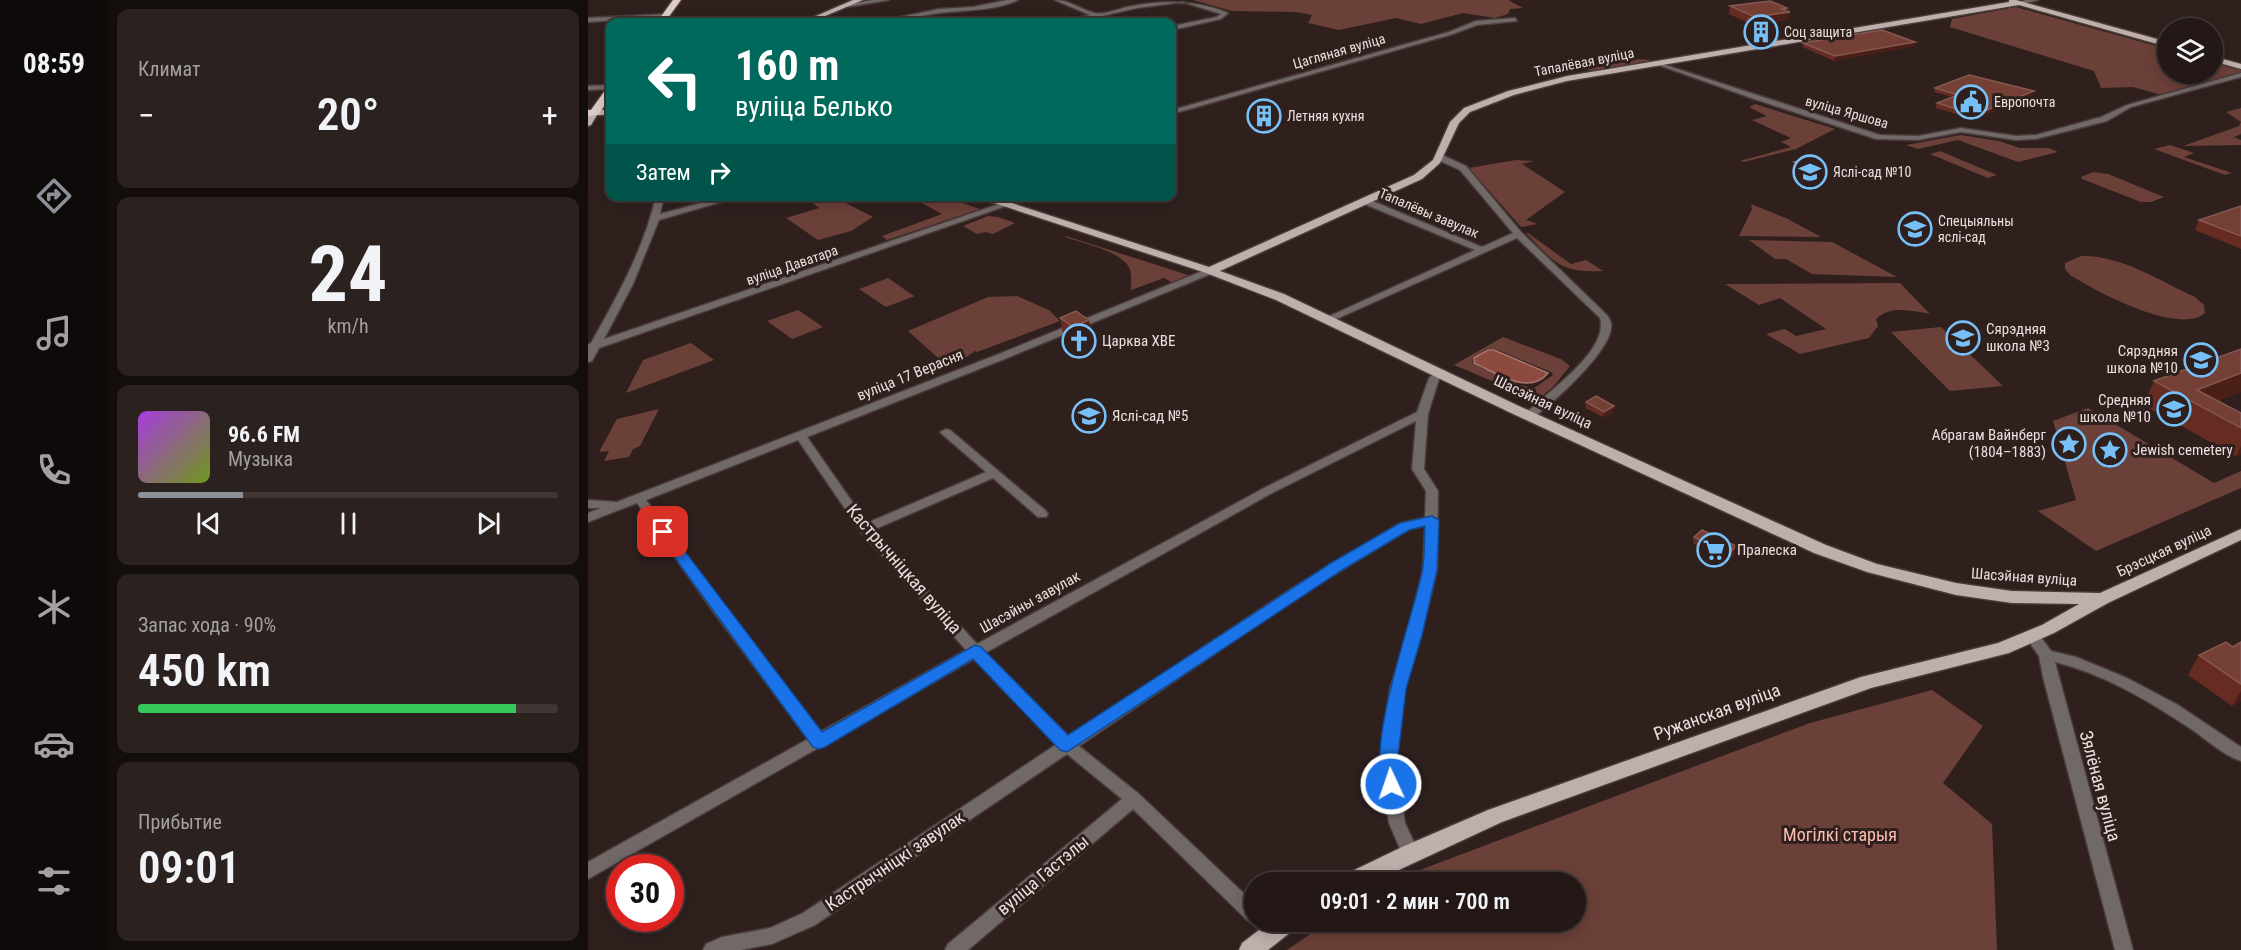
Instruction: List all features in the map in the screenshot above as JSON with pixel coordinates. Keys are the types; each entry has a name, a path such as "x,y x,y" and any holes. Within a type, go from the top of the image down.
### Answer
{"highway":[{"path":"664,18 677,0"},
{"path":"590,116 606,94"}],"main road":[{"path":"2007,0 2157,42"},
{"path":"815,18 853,2"},
{"name":"Тапалёвая вуліца","path":"1210,271 1418,177 1434,167 1460,115 1479,105 1550,82 2019,3"},
{"path":"2223,61 2241,67"},
{"path":"590,116 606,113"},
{"name":"Шасэйная вуліца","path":"993,201 1210,271 1280,297 1529,416 1810,545 1882,571 1948,588 1983,594 2102,599"},
{"name":"Брэсцкая вуліца","path":"2102,599 2241,534"},
{"path":"2037,597 2052,610 2040,632"},
{"name":"Ружанская вуліца","path":"1372,872 1495,816 1868,682 1992,652 2040,632 2102,599"},
{"path":"1250,950 1266,932"}],"street":[{"path":"853,2 886,0"},
{"path":"901,18 939,11 973,9 1015,0"},
{"path":"1058,0 1101,18"},
{"path":"1087,18 1164,0"},
{"path":"1138,7 1183,0 1225,13 1219,18 1176,27"},
{"path":"2019,3 2035,0"},
{"path":"588,20 606,20"},
{"name":"Цагляная вуліца","path":"1176,111 1401,45 1444,35 1476,23 1515,20"},
{"name":"вуліца Яршова","path":"1658,63 1846,127 1878,137 1899,139 1961,130 2016,138 2036,137 2103,118 2129,106 2241,75"},
{"path":"588,88 606,89"},
{"path":"1439,158 1463,168 1518,234 1604,317 1606,330 1595,349 1560,390 1529,416"},
{"path":"588,359 590,348 628,284 655,218 659,201"},
{"path":"655,218 719,201"},
{"name":"Тапалёвы завулак","path":"1365,201 1483,250"},
{"name":"вуліца Даватара","path":"590,348 1005,205"},
{"path":"1328,319 1518,234"},
{"name":"вуліца 17 Верасня","path":"588,518 801,436 1210,271"},
{"path":"1410,853 1397,823 1388,764 1397,689 1414,635 1430,570 1432,491 1418,469 1422,414 1434,378 1441,373"},
{"name":"Шасэйны завулак","path":"588,871 819,742 975,651 1279,484 1422,414"},
{"path":"946,432 1042,514"},
{"name":"Кастрычніцкая вуліца","path":"801,436 865,529 975,651 1067,745 1132,800 1244,906"},
{"path":"865,529 995,473"},
{"path":"639,498 712,600 819,742"},
{"name":"вуліца 17 Верасня","path":"588,504 620,505"},
{"name":"Кастрычніцкі завулак","path":"712,950 722,945 772,936 808,919 1299,590 1405,526 1432,520"},
{"name":"Зялёная вуліца","path":"2040,632 2050,677 2124,950"},
{"path":"2046,655 2067,658 2149,696 2182,714 2241,755"},
{"name":"вуліца Гастэлы","path":"954,950 1132,800"}],"green space":[{"path":"1193,0 1508,0 1523,8 1510,9 1508,14 1495,18 1463,13 1421,24 1396,18 1339,30 1308,23 1312,15 1296,12 1232,11"},
{"path":"2016,7 2157,46 2157,84 2202,84 2162,95 2133,87 2101,88 2094,71 1950,27 1952,19"},
{"path":"1636,59 1649,60 1649,62 1594,72 1585,69"},
{"path":"2223,65 2241,70 2241,73 2223,78"},
{"path":"1755,104 1835,129 1796,149 1744,162 1740,161 1791,147 1781,142 1791,138 1752,120 1767,116 1749,107"},
{"path":"2241,108 2241,122 2226,112"},
{"path":"2241,122 2241,134 2234,137 2241,140 2241,145 2183,146 2239,126"},
{"path":"1961,135 1999,141 2020,148 2049,148 2058,152 2018,162 1958,140 1918,149 1906,145"},
{"path":"2170,145 2194,153 2184,157 2232,173 2225,175 2154,149"},
{"path":"1940,151 1997,175 1988,178 1930,154"},
{"path":"1516,160 1534,161 1522,164 1565,192 1526,220 1538,224 1521,227 1469,168"},
{"path":"2093,172 2108,174 2164,197 2151,202 2141,202 2082,179 2081,177"},
{"path":"811,201 842,201 873,217 851,231 818,240 786,218 819,208"},
{"path":"918,201 957,201 980,209 887,240 882,236 942,214"},
{"path":"1751,204 1788,219 1821,237 1739,236 1752,209"},
{"path":"988,216 1015,223 993,234 986,232 977,234 963,226"},
{"path":"1526,233 1571,264 1586,260 1603,271 1567,268 1551,258"},
{"path":"1066,236 1191,276 1173,283 1164,278 1131,290 1131,272 1118,256"},
{"path":"1749,240 1832,242 1897,277 1812,274 1786,259 1775,259"},
{"path":"2081,256 2111,260 2140,270 2195,297 2204,305 2205,313 2193,319 2176,319 2137,309 2117,300 2070,275 2065,269 2065,263"},
{"path":"888,278 915,296 886,307 859,289"},
{"path":"1900,283 1930,314 1902,310 1888,312 1876,319 1878,326 1869,338 1800,354 1766,334 1785,329 1796,336 1826,329 1780,298 1759,305 1725,284"},
{"path":"1017,296 1049,310 1060,321 975,351 947,366 908,331 988,297"},
{"path":"798,310 823,327 792,339 767,321"},
{"path":"1941,327 2003,386 1950,391 1891,332"},
{"path":"1503,337 1561,359 1570,366 1553,387 1537,400 1454,365","holes":["1487,349 1495,349 1551,372 1553,375 1534,388 1520,385 1472,363 1473,358"]},
{"path":"691,343 714,360 626,393 643,360"},
{"name":"Jewish cemetery","path":"2088,408 2214,483 2241,471 2241,488 2096,551 2038,511 2076,500 2053,421"},
{"path":"659,409 640,446 633,449 629,457 604,461 609,451 599,452 617,419"},
{"name":"Могілкі старыя","path":"1932,690 1983,726 1943,783 1992,824 1997,950 1287,950 1313,932 1586,932 1586,872 1415,872 1810,723"}],"shaded area":[{"path":"1488,350 1494,350 1548,373 1540,380 1531,383 1512,380 1474,363 1474,358"}],"building":[{"path":"1770,1 1787,8 1782,9 1790,12 1755,17 1730,6"},
{"path":"1882,30 1915,42 1835,56 1803,43"},
{"path":"1969,75 2034,91 1975,115 1937,103 1958,95 1935,88"},
{"path":"1811,158 1825,164 1809,169 1794,162"},
{"path":"2241,206 2241,236 2199,220"},
{"path":"1076,311 1089,320 1073,327 1060,318"},
{"path":"2241,349 2241,373 2197,390 2241,413 2241,428 2154,381"},
{"path":"1596,396 1614,406 1604,412 1586,402"},
{"path":"1702,530 1736,546 1724,559 1697,546 1702,541 1694,537"},
{"path":"2226,642 2233,647 2241,642 2241,684 2199,655"}],"place":[{"name":"Соц защита","path":"1761,32"},
{"name":"Европочта","path":"1971,102"},
{"name":"Летняя кухня","path":"1264,116"},
{"name":"Яслі-сад №10","path":"1810,172"},
{"name":"Спецыяльны яслі-сад","path":"1915,229"},
{"name":"Сярэдняя школа №3","path":"1963,338"},
{"name":"Царква ХВЕ","path":"1079,341"},
{"name":"Сярэдняя школа №10","path":"2201,360"},
{"name":"Средняя школа №10","path":"2174,409"},
{"name":"Яслі-сад №5","path":"1089,416"},
{"name":"Абрагам Вайнберг (1804–1883)","path":"2069,444"},
{"name":"Jewish cemetery","path":"2110,450"},
{"name":"Пралеска","path":"1714,550"}],"route":[{"path":"663,532 819,742 975,651 1067,745 1299,590 1374,543 1405,526 1432,520 1430,570 1414,635 1397,689 1388,764 1391,784"}]}
